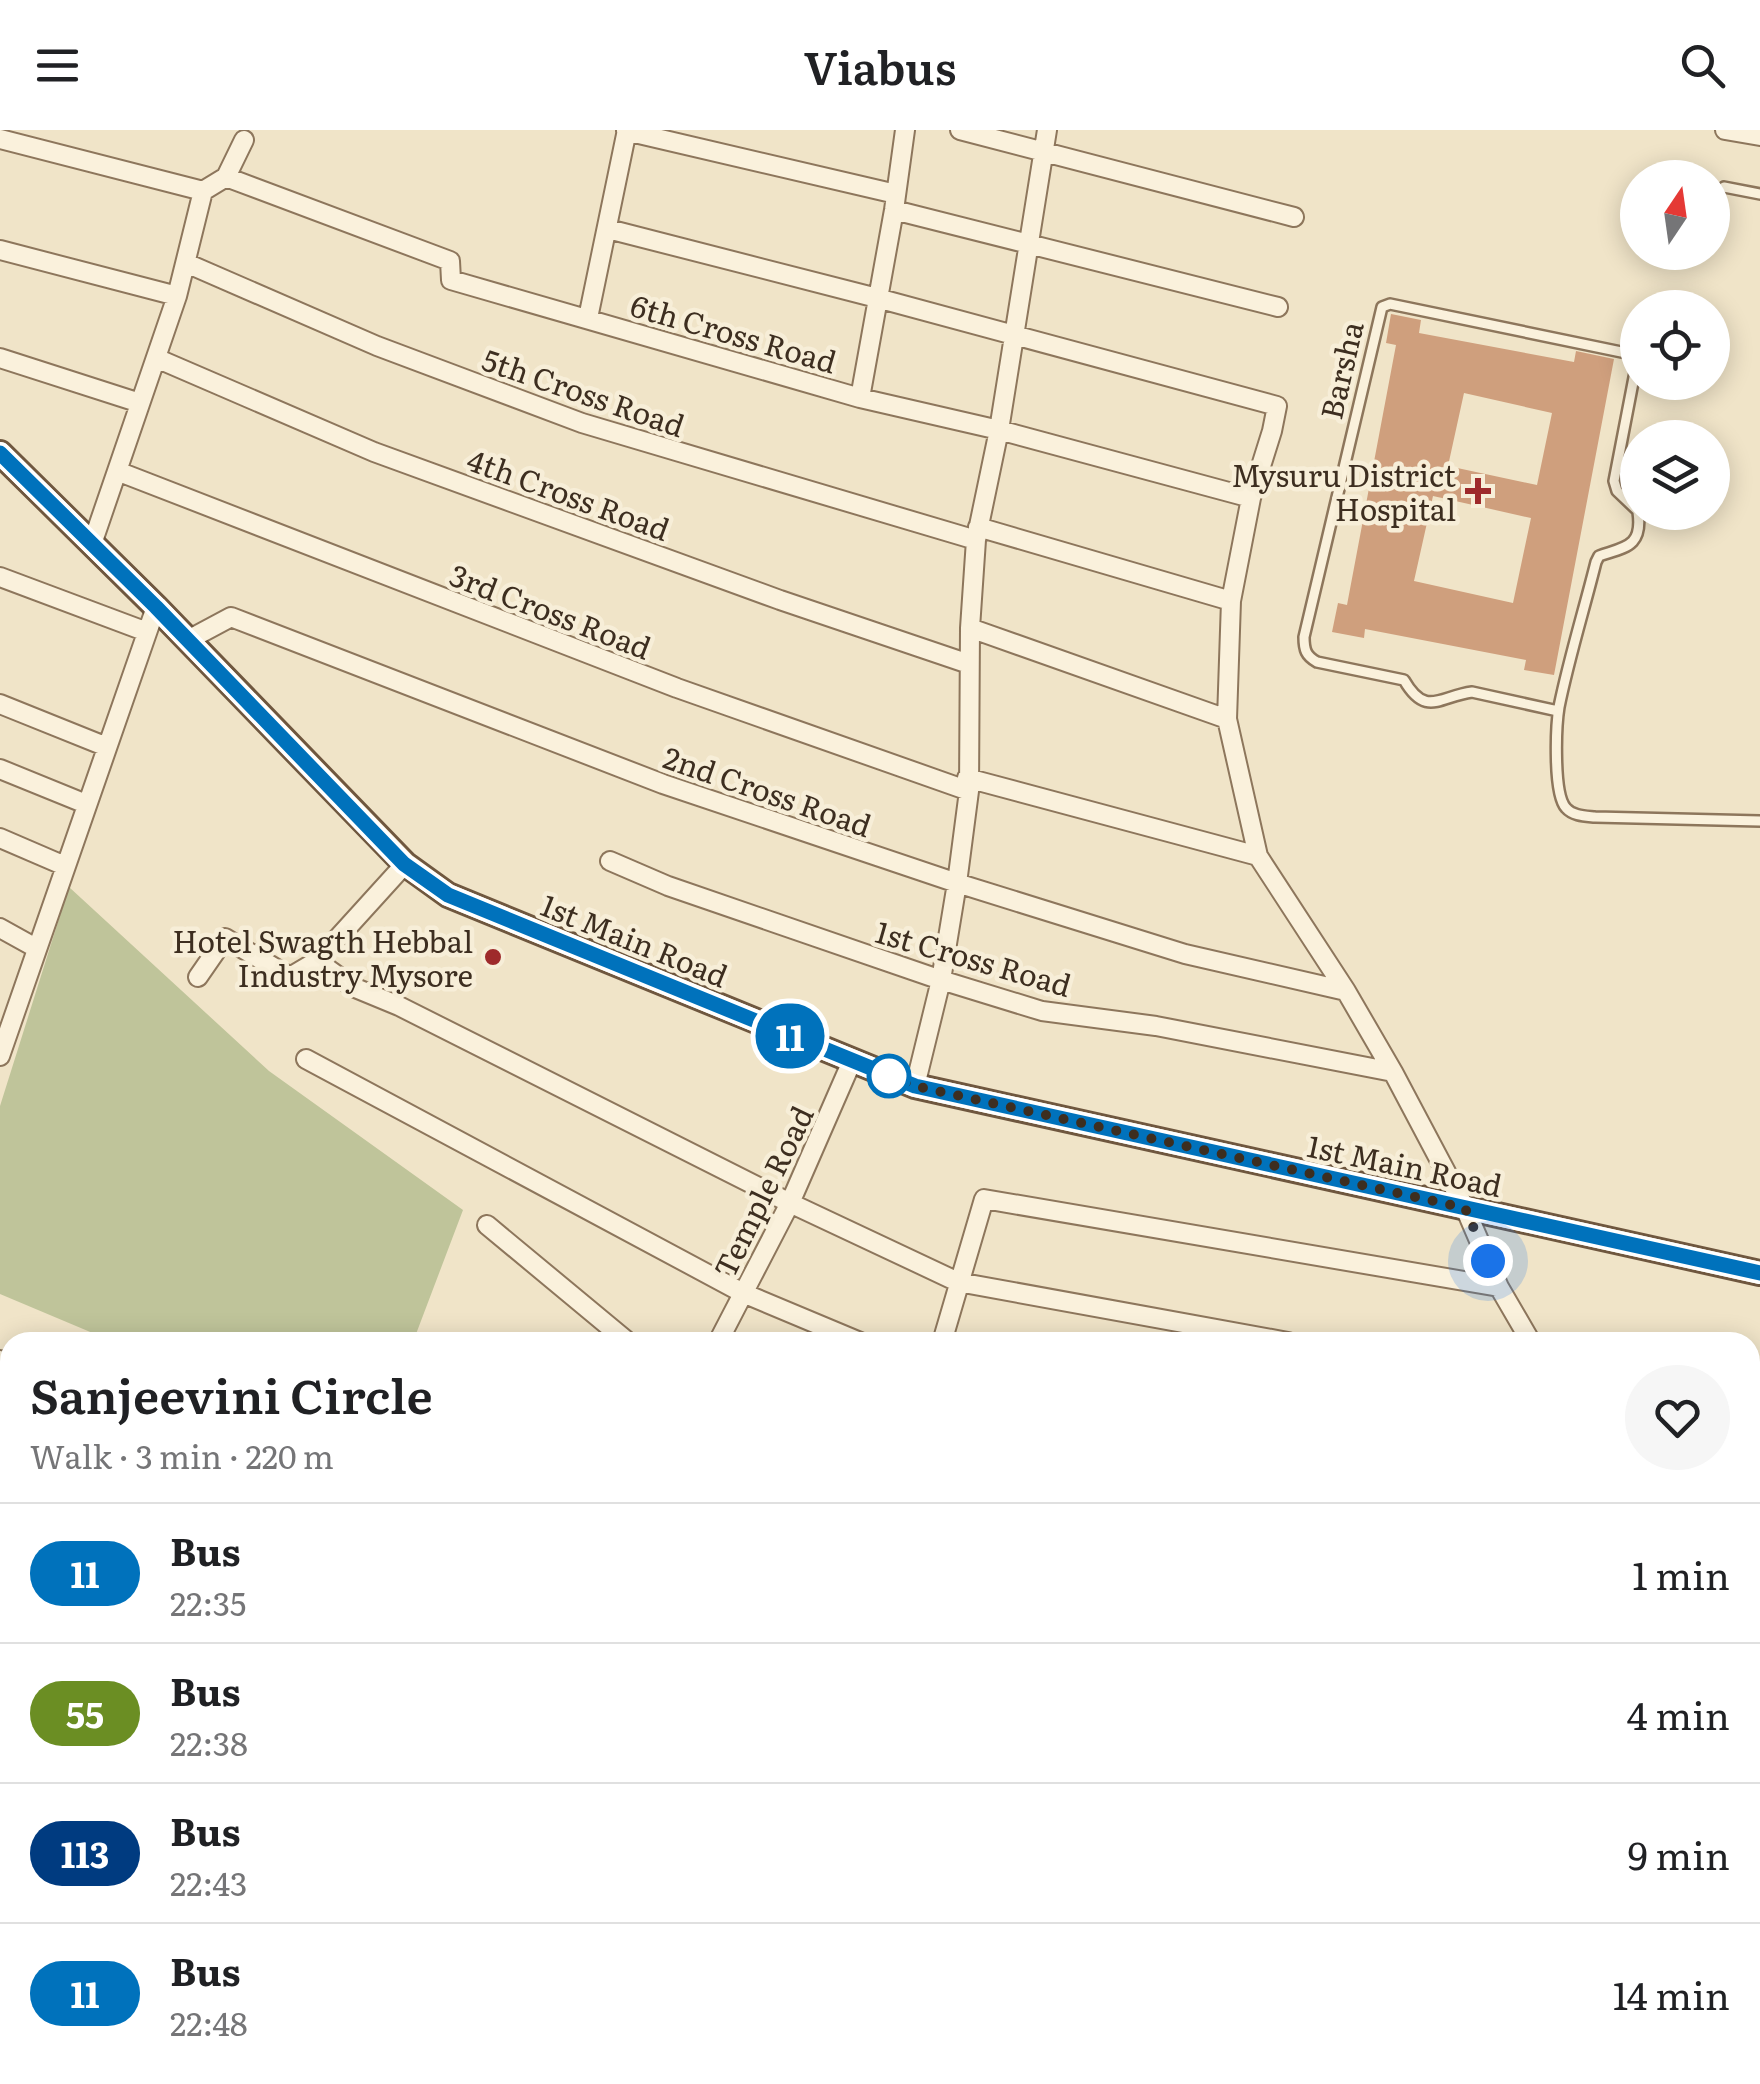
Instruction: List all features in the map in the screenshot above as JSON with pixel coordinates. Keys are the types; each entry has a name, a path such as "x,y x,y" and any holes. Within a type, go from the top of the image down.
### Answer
{"street":[{"path":"588,318 627,130 895,202 1028,244 1278,308"},
{"path":"860,398 905,130"},
{"path":"960,130 1294,217"},
{"path":"915,1086 941,980 968,785 970,628 977,533 999,430 1047,130"},
{"path":"1724,130 1760,136"},
{"path":"0,139 203,191 226,178 244,140"},
{"name":"6th Cross Road","path":"226,178 450,261 451,280 860,398 999,430 1251,498"},
{"path":"92,544 176,296 203,191"},
{"path":"608,229 1277,406 1251,498 1231,601 1227,719 1258,856 1346,991 1393,1072 1525,1332"},
{"path":"0,250 176,296"},
{"name":"5th Cross Road","path":"186,263 377,346 582,423 1231,601"},
{"path":"0,358 140,403"},
{"name":"4th Cross Road","path":"156,358 374,452 780,600 970,664"},
{"name":"1st Main Road","path":"0,453 156,607 404,864 448,895 915,1086 1760,1273"},
{"name":"3rd Cross Road","path":"117,471 677,688 968,785 1258,856"},
{"path":"0,577 148,632"},
{"path":"0,1056 4,1030 156,607"},
{"name":"2nd Cross Road","path":"188,640 231,617 663,784 957,883 1184,954 1346,991"},
{"path":"970,628 1227,719"},
{"path":"0,704 107,747"},
{"path":"0,769 86,804"},
{"path":"0,838 64,866"},
{"name":"1st Cross Road","path":"610,861 668,886 1042,1011 1156,1026 1393,1072"},
{"path":"198,977 225,938 290,978 317,961 404,864"},
{"path":"0,928 36,948"},
{"path":"317,961 353,987 399,1006 790,1203 958,1282 1233,1332"},
{"path":"306,1058 743,1293 836,1332"},
{"name":"Temple Road","path":"723,1332 790,1203 852,1061"},
{"path":"945,1332 984,1199 1499,1287"},
{"path":"487,1225 616,1332"}],"lane":[{"path":"1730,188 1760,194"},
{"name":"Barsha","path":"1558,711 1472,692 1437,703 1426,702 1413,695 1404,680 1317,662 1305,652 1304,638 1382,307 1390,304 1631,354 1636,367 1626,420"},
{"name":"Barsha","path":"1620,450 1614,481 1620,494"},
{"name":"Barsha","path":"1638,530 1630,545 1599,556 1596,562 1558,711 1557,784 1566,808 1577,815 1760,821"}],"green space":[{"path":"69,887 269,1071 463,1210 417,1332 90,1332 0,1294 0,1106"}],"building":[{"name":"Mysuru District Hospital","path":"1391,314 1421,320 1419,333 1574,362 1576,351 1614,359 1554,675 1524,670 1526,660 1365,629 1364,638 1332,632 1338,603 1347,605 1396,345 1386,343","holes":["1464,393 1552,413 1537,485 1448,466","1433,496 1531,518 1513,603 1414,581"]}],"bus line":[{"name":"11","path":"0,453 156,607 404,864 448,895 915,1086 1760,1273"}],"place":[{"name":"Mysuru District Hospital","path":"1478,491"},
{"name":"Hotel Swagth Hebbal Industry Mysore","path":"493,957"}],"route":[{"path":"889,1076 915,1086 1465,1208 1488,1261"}]}
